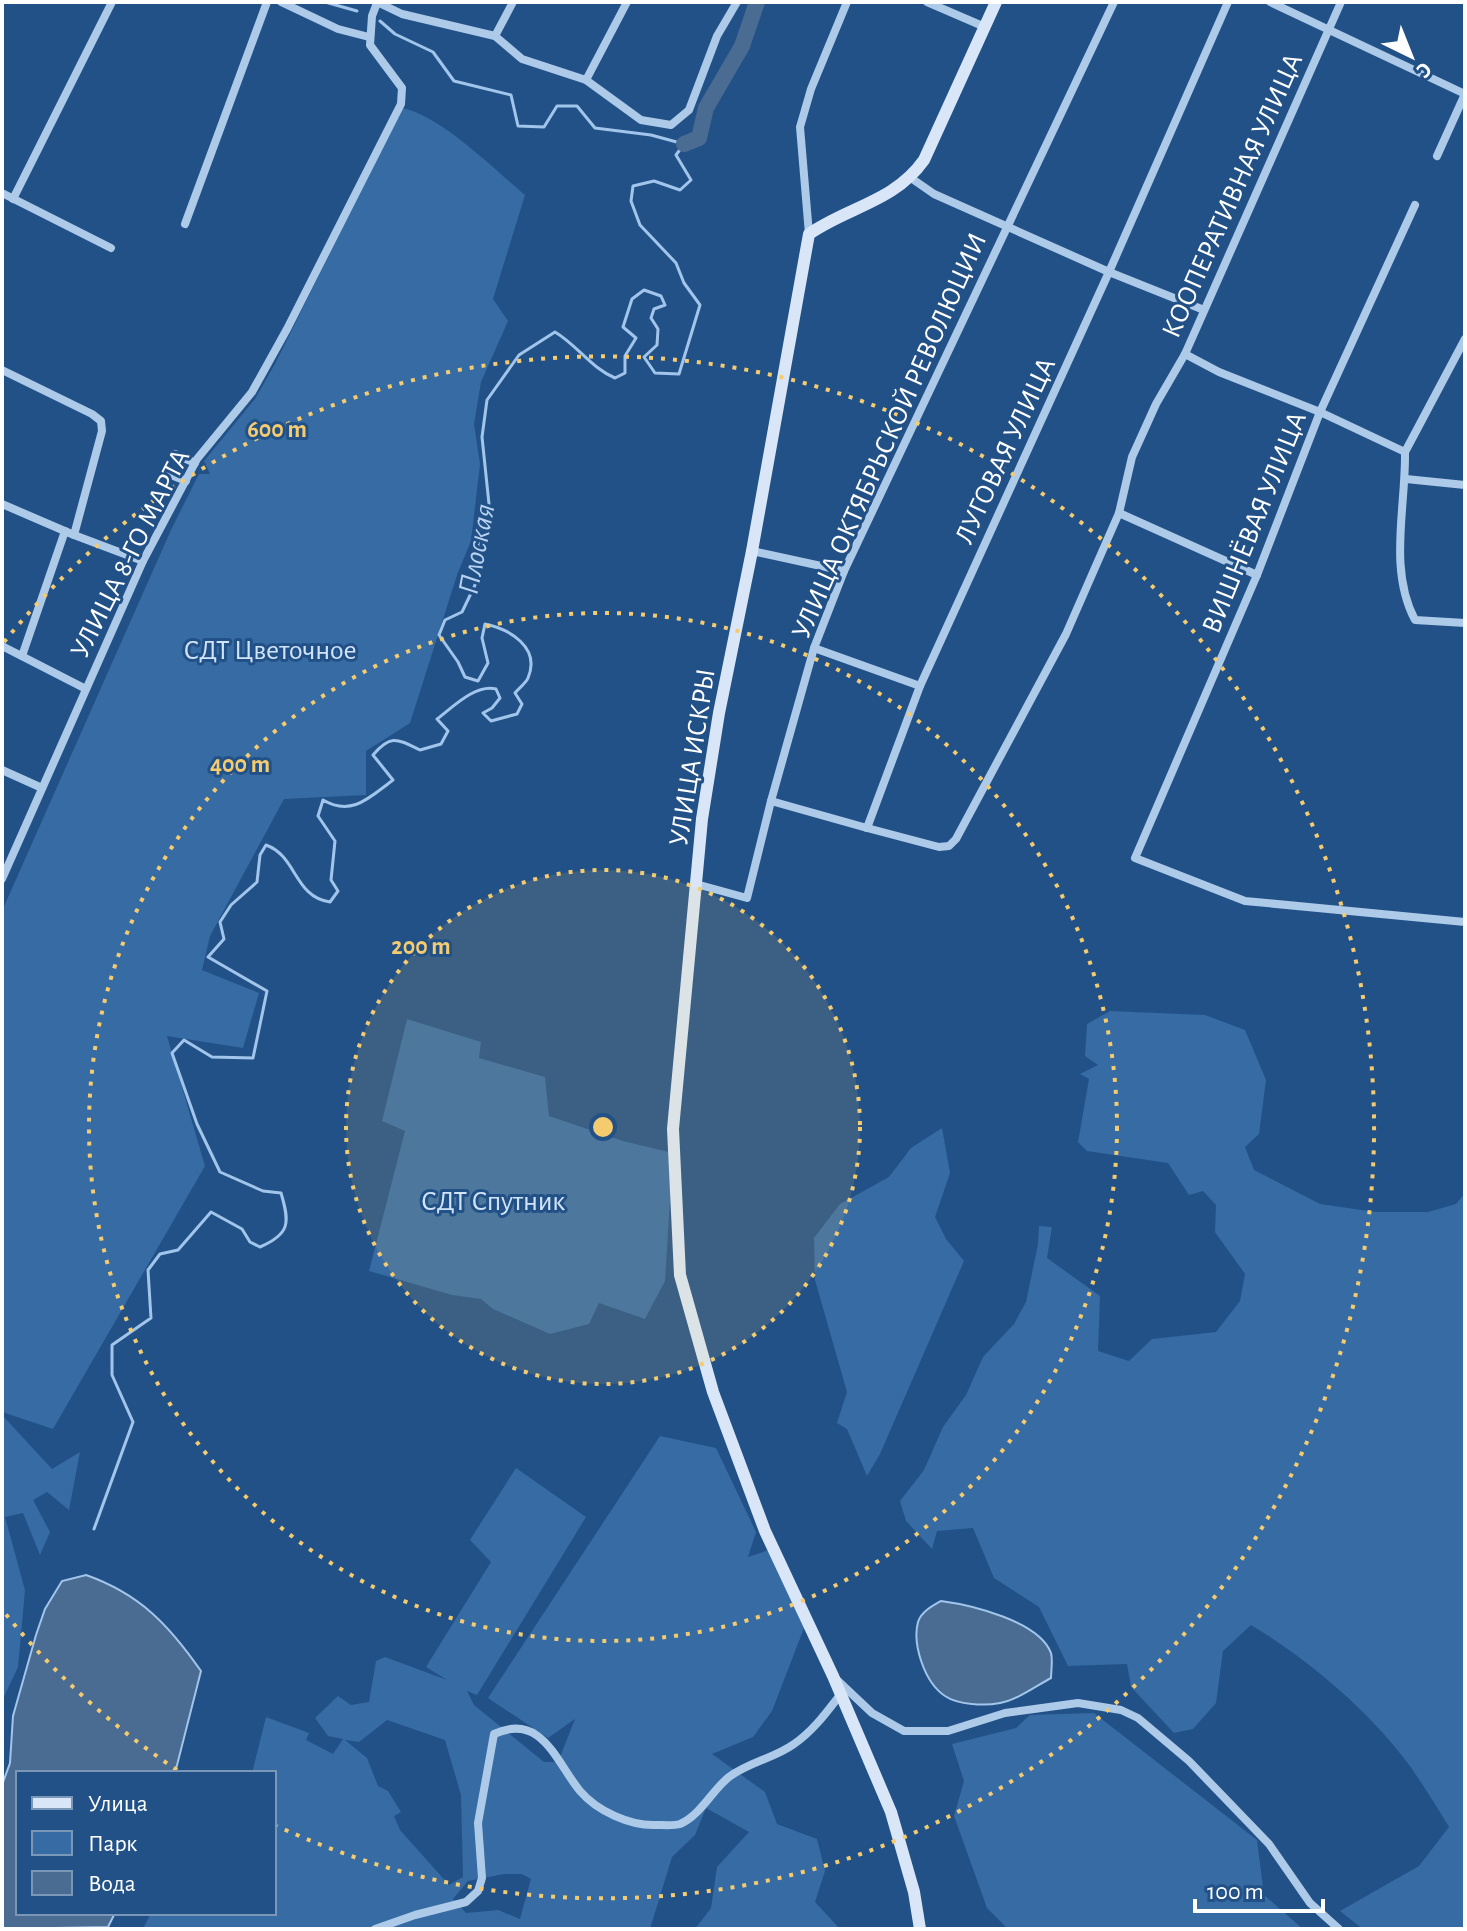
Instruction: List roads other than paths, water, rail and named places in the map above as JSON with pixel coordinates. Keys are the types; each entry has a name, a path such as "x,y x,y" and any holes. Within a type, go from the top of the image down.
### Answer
{"main road":[{"path":"809,234 832,218 878,201 911,178 924,160 996,2"},
{"name":"УЛИЦА ИСКРЫ","path":"809,234 702,819 673,1129 680,1275 713,1392 765,1531 833,1676 891,1812 914,1892 920,1929"}],"street":[{"path":"13,199 112,2"},
{"path":"185,224 267,2"},
{"path":"281,2 338,29 369,37 377,2 402,14 495,36 522,59 586,80 641,120 671,125 689,110 717,36 737,2"},
{"path":"495,36 513,2"},
{"path":"586,80 627,2"},
{"path":"809,234 800,127 811,89 847,2"},
{"path":"927,2 985,27"},
{"name":"УЛИЦА ОКТЯБРЬСКОЙ РЕВОЛЮЦИИ","path":"696,884 747,898 814,648 844,571 1114,2"},
{"name":"ЛУГОВАЯ УЛИЦА","path":"867,828 920,686 1228,2"},
{"path":"1270,2 1465,94 1437,156"},
{"name":"КООПЕРАТИВНАЯ УЛИЦА","path":"867,828 939,847 949,846 956,839 1066,634 1119,513 1132,457 1156,404 1185,354 1341,2"},
{"name":"УЛИЦА 8-ГО МАРТА","path":"2,879 143,561 195,463 252,392 401,104 402,88 370,45 369,37"},
{"path":"911,178 934,194 1109,272 1204,310"},
{"path":"2,193 111,248"},
{"name":"ВИШНЁВАЯ УЛИЦА","path":"1415,205 1320,412 1257,575 1135,858 1245,901 1465,922"},
{"path":"1465,339 1405,452 1406,479 1400,546 1406,604 1415,620 1465,623"},
{"path":"1185,354 1219,372 1320,412 1405,452"},
{"path":"2,370 101,421 102,431 74,535"},
{"path":"175,454 195,463"},
{"path":"166,473 186,481"},
{"path":"1406,479 1465,485"},
{"path":"2,504 143,561"},
{"path":"1119,513 1257,575"},
{"path":"22,656 65,531"},
{"path":"752,551 844,571"},
{"path":"2,646 86,689"},
{"path":"814,648 920,686"},
{"path":"2,770 42,788"},
{"path":"771,801 867,828"},
{"path":"833,1676 872,1713 904,1731 948,1731 1005,1713 1078,1703 1121,1710 1138,1718 1189,1761 1269,1844 1310,1903 1339,1929"},
{"path":"375,1929 466,1902 478,1891 482,1878 478,1823 494,1734 509,1727 536,1734 558,1755 581,1792 612,1815 644,1825 680,1824 708,1801 726,1779 754,1761 792,1746 816,1726 840,1695"}],"water":[{"path":"86,1575 138,1602 165,1625 201,1671 176,1771 16,1771 16,1915 114,1915 108,1927 2,1929 2,1785 10,1763 13,1716 45,1609 62,1581"},
{"path":"941,1601 1003,1616 1033,1632 1051,1653 1051,1678 1020,1696 1000,1703 972,1704 945,1696 926,1673 917,1641 919,1618"}],"waterway":[{"path":"325,2 357,11"},
{"name":"Плоская","path":"684,144 699,138 706,108 742,46 757,2"},
{"name":"Плоская","path":"94,1529 133,1422 112,1375 112,1345 151,1318 148,1270 160,1254 178,1250 211,1212 242,1229 250,1242 260,1247 277,1237 285,1226 286,1212 281,1193 263,1191 220,1172 197,1124 172,1053 184,1040 212,1057 253,1058 267,991 208,957 224,939 220,922 231,905 257,882 260,855 266,845 284,858 309,893 330,902 338,891 331,880 335,841 318,816 323,800 333,805 352,806 393,780 373,755 385,744 395,740 420,750 441,744 448,731 437,719 465,698 488,688 496,689 500,698 483,713 491,721 517,714 522,704 515,693 527,680 531,667 530,657 520,641 504,630 485,624 482,638 488,663 478,681 465,677 439,635 445,620 462,612 475,585 480,558 477,530 489,504 482,437 487,400 519,355 555,332 606,374 615,378 625,373 625,356 636,338 623,327 632,299 644,290 661,296 665,305 654,309 651,318 658,329 657,345 644,357 655,373 679,374 700,305 684,283 676,263 640,225 631,201 633,186 654,181 680,190 691,180 676,155 684,144 651,135 595,128 577,106 557,106 544,127 518,126 511,95 454,81 433,52 395,34 380,21"}],"park label":[{"name":"СДТ Цветочное","path":"270,649"},
{"name":"СДТ Спутник","path":"493,1200"}]}
